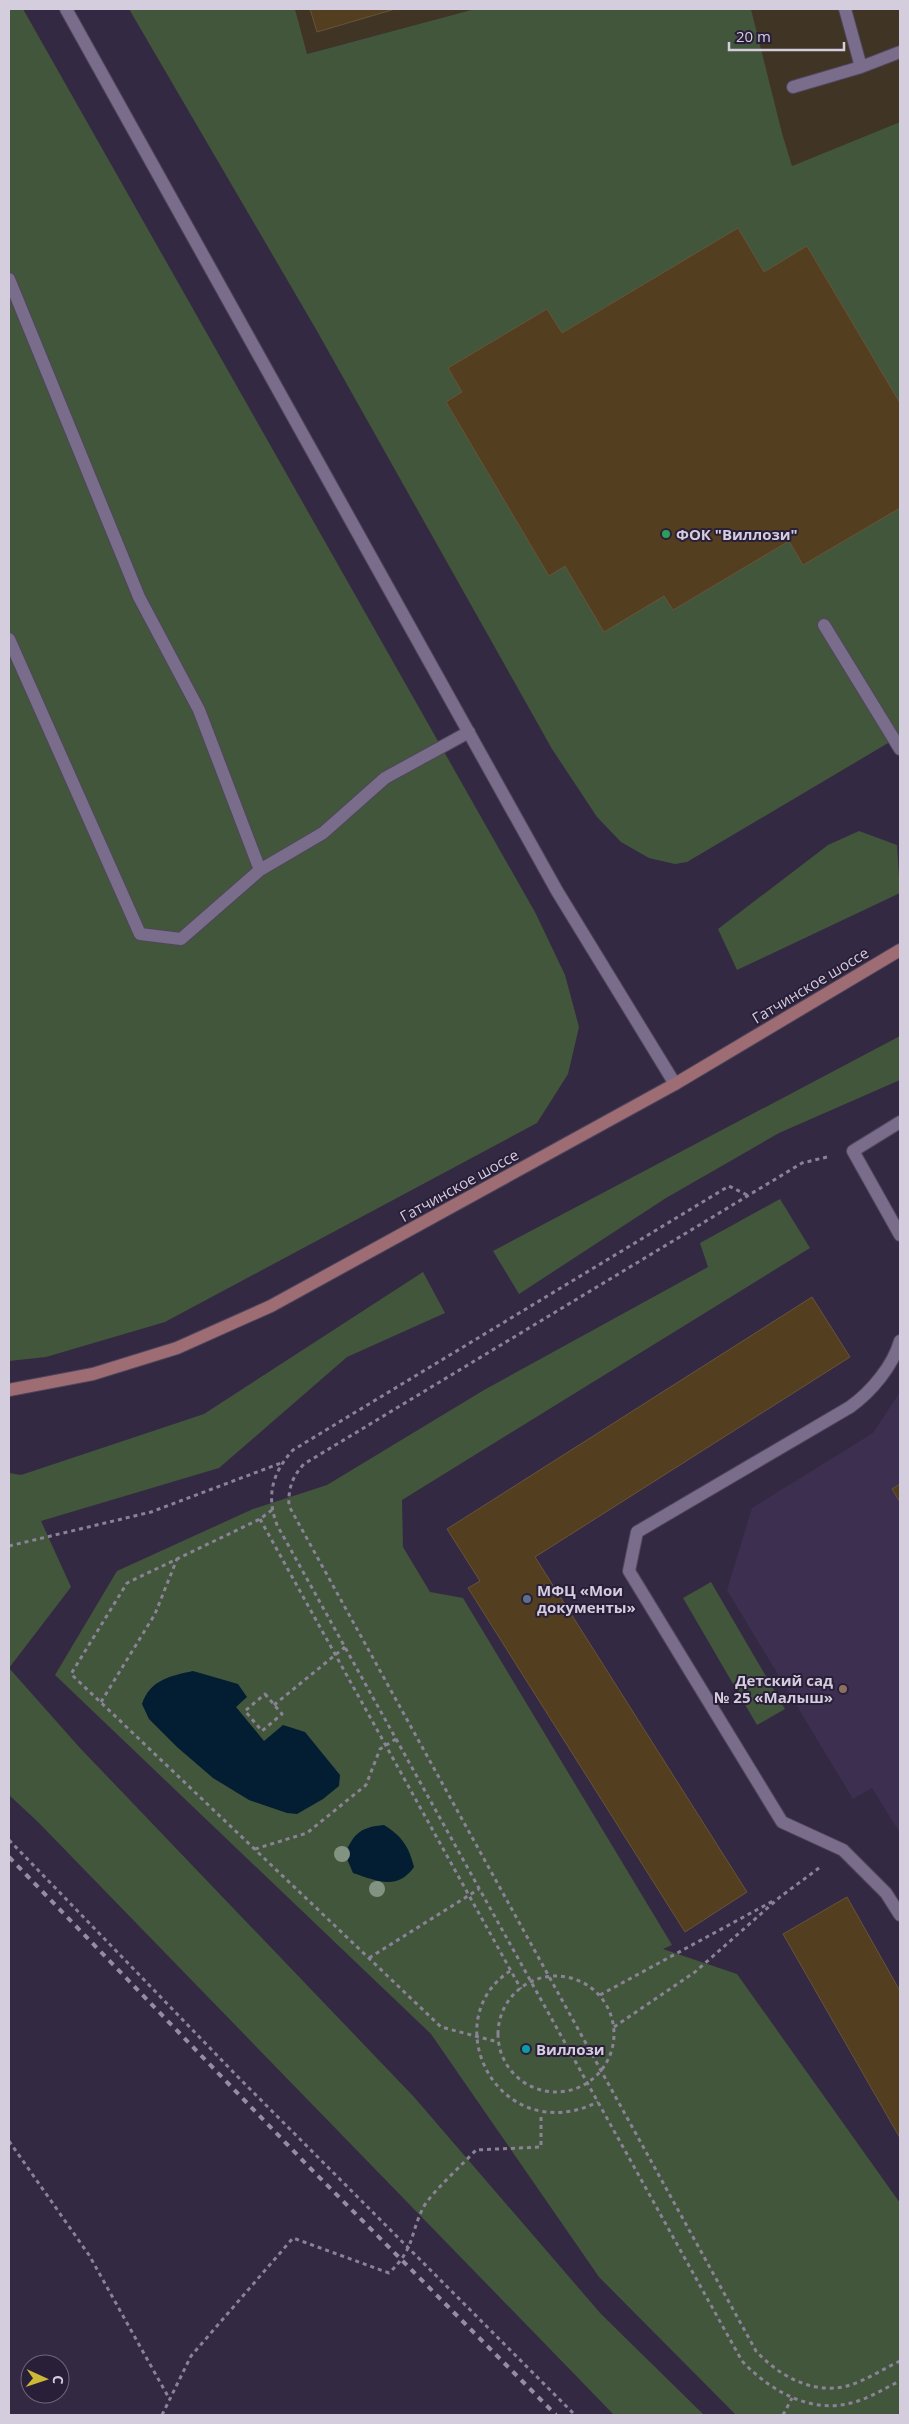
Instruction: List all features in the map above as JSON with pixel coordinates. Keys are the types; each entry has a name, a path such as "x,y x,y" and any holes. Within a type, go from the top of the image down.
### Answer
{"main road":[{"name":"Гатчинское шоссе","path":"9,1390 94,1374 177,1348 272,1306 675,1084 900,950"}],"street":[{"path":"66,9 557,891 675,1084"},
{"path":"845,9 862,66"},
{"path":"793,87 900,52"},
{"path":"9,279 139,597 200,710 260,870"},
{"path":"824,625 900,749"},
{"path":"9,639 140,934 181,939 260,870 322,833 385,778 469,732"},
{"path":"900,1122 853,1151 900,1235"},
{"path":"900,1342 890,1362 867,1392 850,1407 637,1532 629,1571 782,1822 843,1850 886,1893 900,1915"}],"path":[{"path":"802,1163 304,1464 295,1473 290,1483 288,1506 756,2351 768,2364 798,2382 831,2388 847,2386 900,2361"},
{"path":"747,1195 729,1186 293,1450 281,1463 274,1478 271,1494 272,1510 277,1525 742,2361 756,2377 792,2398 831,2405 851,2403 900,2381"},
{"path":"9,1546 151,1512 281,1463"},
{"path":"272,1510 260,1519 127,1582 71,1674 441,2027 498,2042"},
{"path":"260,1519 521,1989"},
{"path":"101,1702 155,1614 177,1559"},
{"path":"274,1705 345,1647"},
{"path":"265,1694 274,1705 282,1714 262,1731 245,1711 265,1694"},
{"path":"255,1849 307,1833 366,1785 380,1749 396,1739"},
{"path":"9,1840 237,2076 574,2415"},
{"path":"614,2027 695,1972 780,1897 843,1850"},
{"path":"369,1958 479,1889"},
{"path":"600,1995 780,1897"},
{"path":"510,1971 502,1976 487,1996 478,2020 478,2044 485,2069 498,2089 518,2104 541,2113 566,2113 598,2102"},
{"path":"548,1977 567,1977 585,1983 600,1995 610,2009 614,2027 614,2045 608,2063 588,2083 564,2092 546,2092 528,2086 514,2075 503,2060 498,2042 499,2024 505,2006 521,1989 531,1982 548,1977"},
{"path":"162,2415 191,2356 293,2238 389,2273 402,2260 409,2249 424,2207 476,2150 541,2147 541,2113"},
{"path":"9,2141 89,2255 170,2400"},
{"path":"783,2415 792,2398"}],"shaded area":[{"path":"295,9 475,9 306,54"},
{"path":"751,9 900,9 900,122 792,166"},
{"name":"Детский сад № 25 «Малыш»","path":"900,1392 900,1833 872,1788 853,1799 727,1590 752,1508 873,1433"}],"green space":[{"path":"9,9 23,9 536,914 565,975 579,1027 568,1074 537,1123 165,1322 46,1357 9,1361"},
{"name":"ФОК \"Виллози\"","path":"129,9 295,9 307,54 475,9 751,9 792,166 900,122 900,736 687,862 675,864 649,858 621,842 597,817 552,749 317,331"},
{"path":"859,831 897,845 900,893 737,970 718,929 828,845"},
{"path":"900,1036 900,1080 779,1133 666,1198 519,1294 493,1251"},
{"path":"780,1199 810,1248 402,1500 403,1547 430,1592 463,1598 672,1945 663,1949 737,1974 900,2203 900,2415 736,2415 599,2277 431,2034 55,1675 117,1571 253,1509 327,1485 484,1390 708,1267 700,1243"},
{"path":"423,1272 445,1313 347,1357 219,1468 41,1521 71,1587 9,1668 9,1473 21,1475 204,1414"},
{"path":"711,1582 785,1709 757,1725 683,1598"},
{"path":"9,1668 80,1748 414,2097 601,2314 704,2415 614,2415 38,1822 9,1795"}],"water":[{"path":"193,1671 238,1684 247,1697 236,1707 264,1741 283,1725 305,1732 340,1775 339,1786 323,1799 297,1814 287,1813 249,1800 213,1778 177,1747 149,1719 142,1704 150,1689 162,1680"},
{"path":"384,1825 396,1833 404,1843 414,1867 401,1879 394,1882 378,1881 353,1873 345,1854 359,1832 369,1827"}],"building":[{"path":"310,9 395,9 317,32"},
{"path":"738,228 764,272 807,246 900,403 900,508 803,565 789,541 673,610 664,596 604,632 565,566 549,576 446,402 462,392 448,368 547,309 562,333"},
{"path":"812,1297 850,1357 535,1557 747,1892 685,1932 468,1588 480,1581 447,1529"},
{"path":"900,1484 900,1502 892,1489"},
{"path":"847,1897 900,1991 900,2138 783,1934"}],"railway":[{"path":"9,1857 311,2169 556,2415"}],"place":[{"name":"ФОК \"Виллози\"","path":"666,534"},
{"name":"МФЦ «Мои документы»","path":"527,1599"},
{"name":"Детский сад № 25 «Малыш»","path":"843,1689"},
{"name":"Виллози","path":"526,2049"}]}
